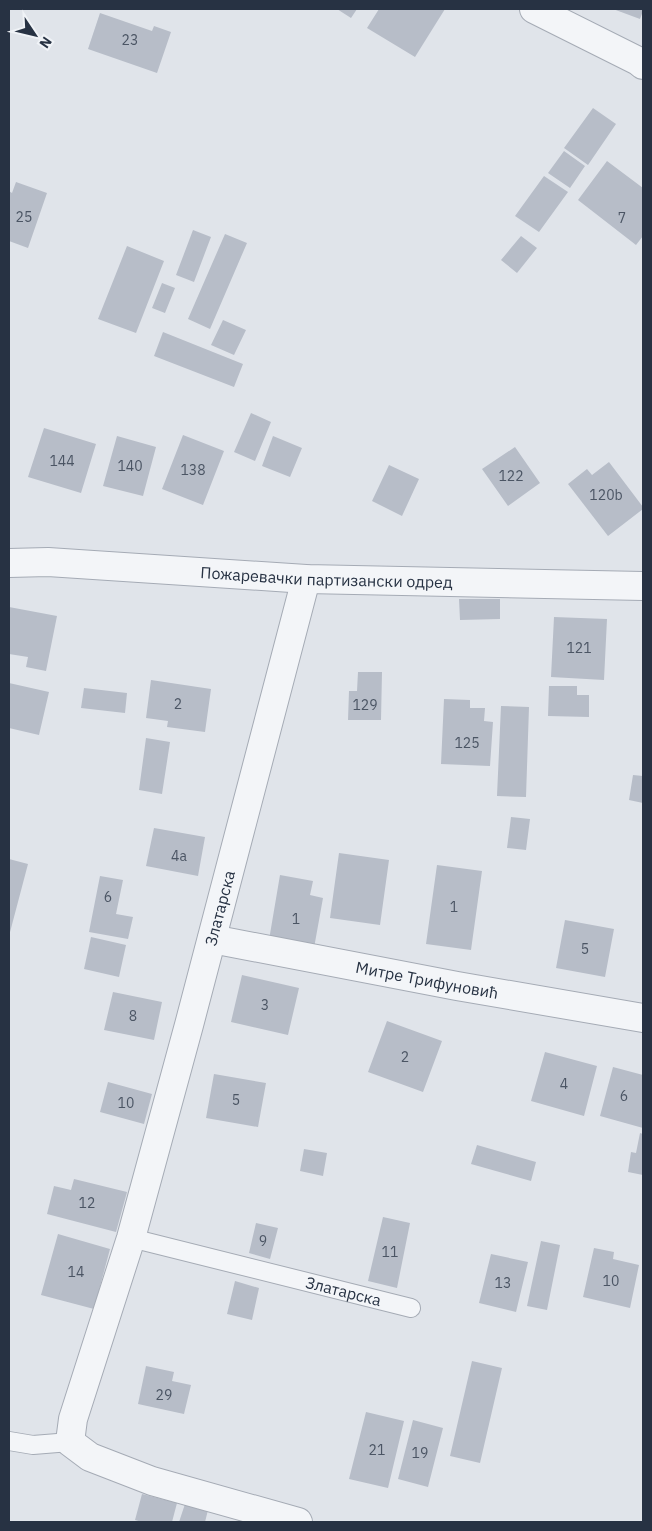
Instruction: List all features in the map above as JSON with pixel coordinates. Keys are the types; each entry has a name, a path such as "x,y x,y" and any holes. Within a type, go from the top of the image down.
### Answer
{"street":[{"path":"534,9 643,65"},
{"name":"Пожаревачки партизански одред","path":"9,563 48,562 306,579 643,586"},
{"name":"Златарска","path":"70,1442 73,1419 131,1238 306,579"},
{"name":"Митре Трифуновић","path":"212,938 457,986 643,1018"},
{"path":"70,1442 90,1457 152,1481 298,1522"}],"lane":[{"name":"Златарска","path":"131,1238 411,1308"},
{"path":"9,1441 33,1445 70,1442"}],"building":[{"path":"337,9 357,9 351,18"},
{"path":"379,9 445,9 415,57 367,28"},
{"path":"613,9 643,9 643,11 640,19"},
{"path":"100,13 152,31 154,26 171,32 157,73 88,49"},
{"path":"593,108 616,124 588,165 564,148"},
{"path":"564,151 585,166 570,188 548,173"},
{"path":"607,161 643,188 643,236 636,245 578,200"},
{"path":"544,176 568,192 539,232 515,216"},
{"path":"16,182 47,193 28,248 9,241 9,191 12,193"},
{"path":"193,230 211,237 194,282 176,275"},
{"path":"225,234 247,243 210,329 188,319"},
{"path":"521,236 537,248 517,273 501,260"},
{"path":"127,246 164,261 136,333 98,319"},
{"path":"162,283 175,288 165,313 152,308"},
{"path":"223,320 246,330 234,355 211,345"},
{"path":"163,332 243,364 234,387 154,356"},
{"path":"251,413 271,422 255,461 234,452"},
{"path":"44,428 96,444 81,493 28,477"},
{"path":"183,435 224,451 203,505 162,489"},
{"path":"117,436 156,447 143,496 103,486"},
{"path":"273,436 302,448 290,477 262,466"},
{"path":"515,447 540,483 508,506 482,469"},
{"path":"609,462 643,509 608,536 568,484 587,469 592,475"},
{"path":"389,465 419,479 402,516 372,501"},
{"path":"459,599 500,599 500,619 460,620"},
{"path":"9,607 57,616 46,671 26,667 28,657 9,654"},
{"path":"554,617 607,619 604,680 551,677"},
{"path":"358,672 382,672 381,720 348,720 349,691 357,691"},
{"path":"151,680 211,689 205,732 167,727 168,721 146,718"},
{"path":"9,683 49,692 39,735 9,728"},
{"path":"549,686 577,686 577,695 589,695 589,717 548,716"},
{"path":"84,688 127,693 125,713 81,708"},
{"path":"444,699 470,700 470,708 485,708 484,721 493,722 490,766 441,764"},
{"path":"501,706 529,707 526,797 497,796"},
{"path":"146,738 170,742 162,794 139,790"},
{"path":"633,775 643,776 643,803 629,800"},
{"path":"511,817 530,819 526,850 507,848"},
{"path":"154,828 205,837 198,876 146,866"},
{"path":"339,853 389,860 380,925 330,918"},
{"path":"9,859 28,864 9,936"},
{"path":"437,865 482,871 471,950 426,944"},
{"path":"280,875 313,881 310,895 323,898 314,948 269,940"},
{"path":"100,876 123,880 116,914 133,917 128,939 89,932"},
{"path":"565,920 614,929 605,977 556,968"},
{"path":"91,937 126,945 119,977 84,969"},
{"path":"242,975 299,988 288,1035 231,1022"},
{"path":"113,992 162,1002 154,1040 104,1030"},
{"path":"387,1021 442,1041 423,1092 368,1072"},
{"path":"545,1052 597,1066 584,1116 531,1101"},
{"path":"613,1067 643,1075 643,1128 600,1116"},
{"path":"214,1074 266,1083 258,1127 206,1118"},
{"path":"108,1082 152,1094 144,1124 100,1112"},
{"path":"640,1133 643,1134 643,1175 628,1172 631,1152 636,1153"},
{"path":"477,1145 536,1162 531,1181 471,1164"},
{"path":"304,1149 327,1153 323,1176 300,1171"},
{"path":"74,1179 127,1192 116,1232 47,1214 54,1186 71,1190"},
{"path":"383,1217 410,1223 397,1288 368,1281"},
{"path":"256,1223 278,1228 270,1259 249,1253"},
{"path":"58,1234 110,1249 94,1309 41,1295"},
{"path":"541,1241 560,1245 547,1310 527,1306"},
{"path":"594,1248 614,1252 613,1259 639,1265 630,1308 583,1297"},
{"path":"491,1254 528,1262 516,1312 479,1303"},
{"path":"235,1281 259,1288 252,1320 227,1314"},
{"path":"472,1361 502,1368 480,1463 450,1456"},
{"path":"146,1366 174,1372 172,1381 191,1385 184,1414 138,1404"},
{"path":"366,1412 404,1421 388,1488 349,1479"},
{"path":"413,1420 443,1428 428,1487 398,1479"},
{"path":"142,1494 177,1503 172,1522 142,1522 135,1520"},
{"path":"185,1504 208,1510 205,1522 179,1522"}]}
